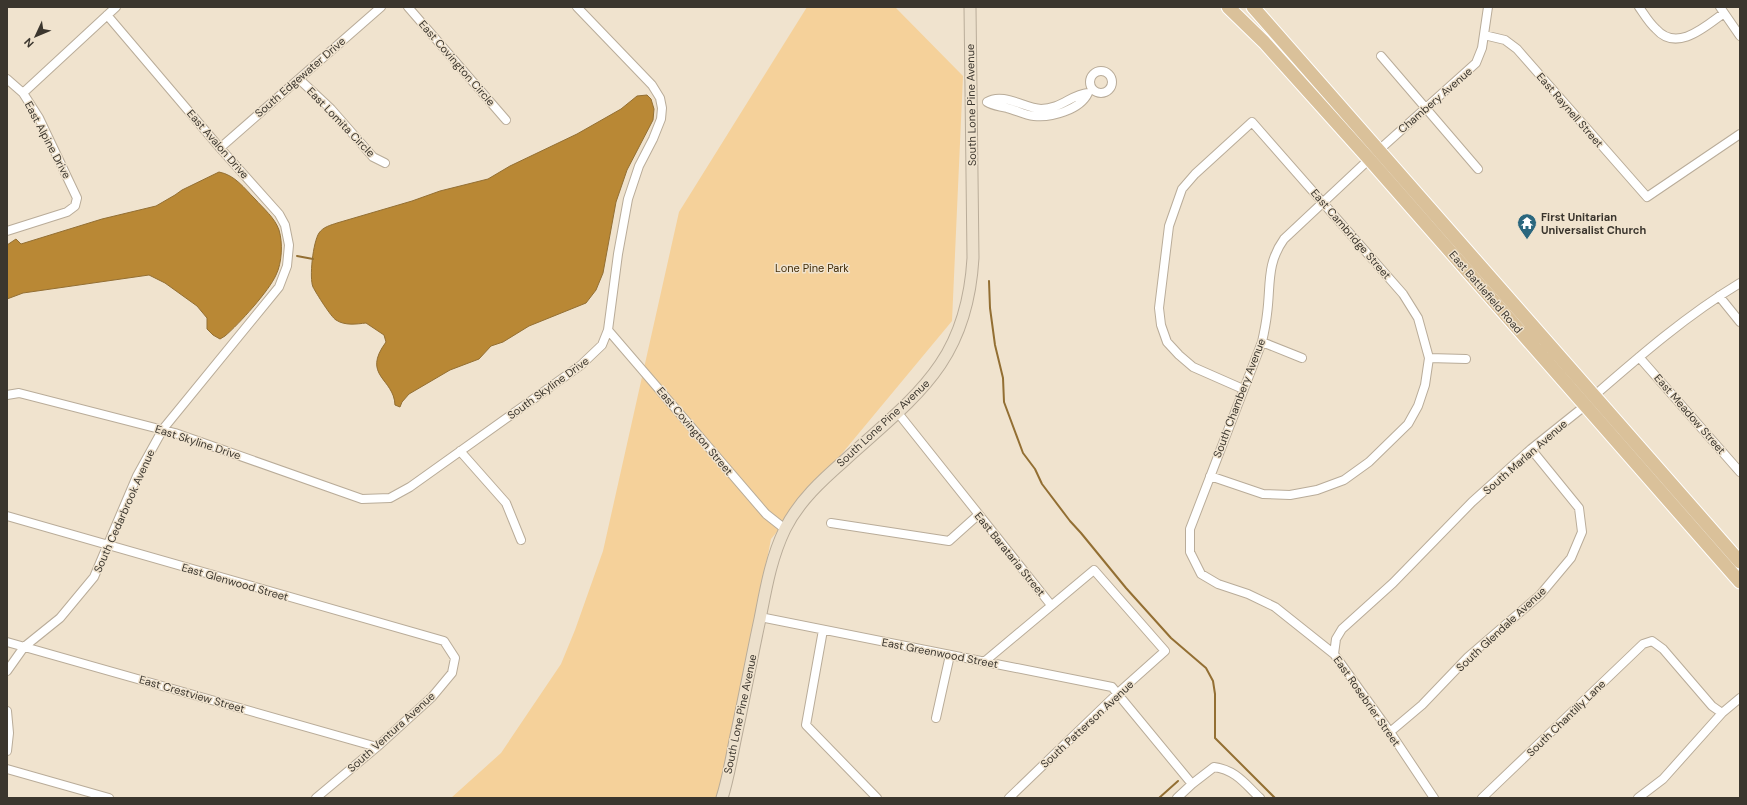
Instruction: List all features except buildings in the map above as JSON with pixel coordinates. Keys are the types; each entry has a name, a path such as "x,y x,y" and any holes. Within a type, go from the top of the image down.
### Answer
{"main road":[{"name":"South Lone Pine Avenue","path":"722,798 770,568 785,528 815,487 898,413 922,389 939,367 955,340 966,308 973,258 970,7"},
{"name":"East Battlefield Road","path":"1228,7 1374,154 1595,395 1740,562"},
{"name":"East Battlefield Road","path":"1253,7 1374,154 1586,405 1740,582"}],"street":[{"path":"23,93 116,7"},
{"name":"South Edgewater Drive","path":"220,148 381,7"},
{"name":"East Covington Circle","path":"408,7 506,120"},
{"name":"South Skyline Drive","path":"362,499 390,498 410,487 587,360 602,345 608,330 618,254 628,199 637,171 661,119 662,108 660,98 652,85 577,7"},
{"name":"Chambery Avenue","path":"1374,154 1476,63 1480,56 1488,7"},
{"path":"1639,7 1659,32 1667,37 1688,37 1696,33 1722,10 1740,36"},
{"name":"East Avalon Drive","path":"107,15 220,148 275,209 285,225 288,237 289,252 285,273 278,287"},
{"name":"East Raynell Street","path":"1484,35 1505,40 1517,49 1647,197 1740,134"},
{"path":"1381,56 1478,169"},
{"name":"East Alpine Drive","path":"7,79 23,93 42,123 76,194 77,200 75,206 64,213 7,231"},
{"name":"East Lomita Circle","path":"299,79 331,109 373,157 385,163"},
{"path":"971,102 987,102 992,106 999,102 1034,116 1045,112 1060,113 1085,100 1091,91"},
{"name":"East Cambridge Street","path":"1243,389 1193,367 1179,355 1167,342 1161,324 1159,308 1169,226 1182,189 1195,174 1252,122 1403,294 1418,318 1429,358"},
{"name":"South Chambery Avenue","path":"1201,574 1190,552 1190,529 1262,342 1267,314 1271,263 1276,250 1284,239 1374,154"},
{"name":"South Marlan Avenue","path":"1334,654 1336,639 1342,629 1393,583 1472,502 1531,449 1586,405 1595,395 1639,357 1681,323 1740,283"},
{"name":"South Cedarbrook Avenue","path":"7,671 24,647 60,618 94,577 109,546 137,476 163,429 278,287"},
{"path":"1719,296 1740,322"},
{"name":"East Covington Street","path":"608,330 766,514 785,528"},
{"path":"1262,342 1302,358"},
{"name":"East Meadow Street","path":"1639,357 1740,472"},
{"path":"1210,476 1262,494 1290,495 1317,490 1344,480 1369,462 1408,424 1418,406 1425,384 1429,358 1466,359"},
{"name":"East Skyline Drive","path":"7,395 19,393 163,429 362,499"},
{"name":"East Barataria Street","path":"898,413 1051,605 1094,570 1165,651"},
{"name":"South Glendale Avenue","path":"1390,732 1422,705 1468,657 1540,595 1571,558 1582,532 1579,508 1531,449"},
{"path":"460,451 506,503 520,540"},
{"path":"831,523 948,541 978,515"},
{"name":"East Glenwood Street","path":"7,516 444,641 455,658"},
{"name":"East Rosebrier Street","path":"1201,574 1218,584 1248,594 1275,607 1334,654 1390,732 1434,798"},
{"path":"984,662 1051,605"},
{"name":"East Greenwood Street","path":"760,617 1112,687 1118,693"},
{"path":"823,630 806,725 877,798"},
{"name":"South Chantilly Lane","path":"1482,798 1643,644 1652,641 1663,649 1712,706 1722,713"},
{"name":"East Crestview Street","path":"7,642 377,747"},
{"name":"South Patterson Avenue","path":"1009,798 1118,693 1165,651"},
{"path":"936,718 950,654"},
{"name":"South Ventura Avenue","path":"316,798 377,747 432,697 452,673 455,658"},
{"path":"1118,693 1192,784"},
{"path":"1638,798 1663,779 1722,713 1740,698"},
{"path":"7,711 10,733 7,750"},
{"path":"1177,798 1214,767 1224,768 1231,771 1260,798"},
{"path":"7,769 109,798"}],"green space":[{"name":"Lone Pine Park","path":"807,7 895,7 963,76 952,321 771,539 735,722 717,798 451,798 501,753 561,664 575,630 603,551 679,212"}],"shaded area":[{"path":"647,95 651,99 654,109 653,120 627,170 616,202 603,273 596,290 586,303 529,326 503,342 491,346 479,359 450,370 409,394 402,402 400,407 395,405 390,389 378,370 377,362 379,353 386,342 384,335 366,323 347,324 336,320 327,310 313,287 311,276 312,260 319,233 332,225 440,191 488,179 510,166 577,134 621,109 637,96"},
{"path":"219,172 230,176 239,182 275,221 279,230 281,247 280,265 272,282 245,316 231,331 220,339 207,329 207,318 197,306 165,283 149,275 23,293 7,299 7,245 16,239 21,244 102,219 156,206 182,190"}],"waterway":[{"path":"297,256 313,259"},
{"path":"989,281 990,308 995,345 1003,378 1004,402 1023,453 1035,469 1042,484 1070,521 1126,588 1171,638 1206,668 1213,681 1215,694 1215,738 1275,798"},
{"path":"1159,798 1178,781"}],"place":[{"name":"First Unitarian Universalist Church","path":"1527,240"}]}
